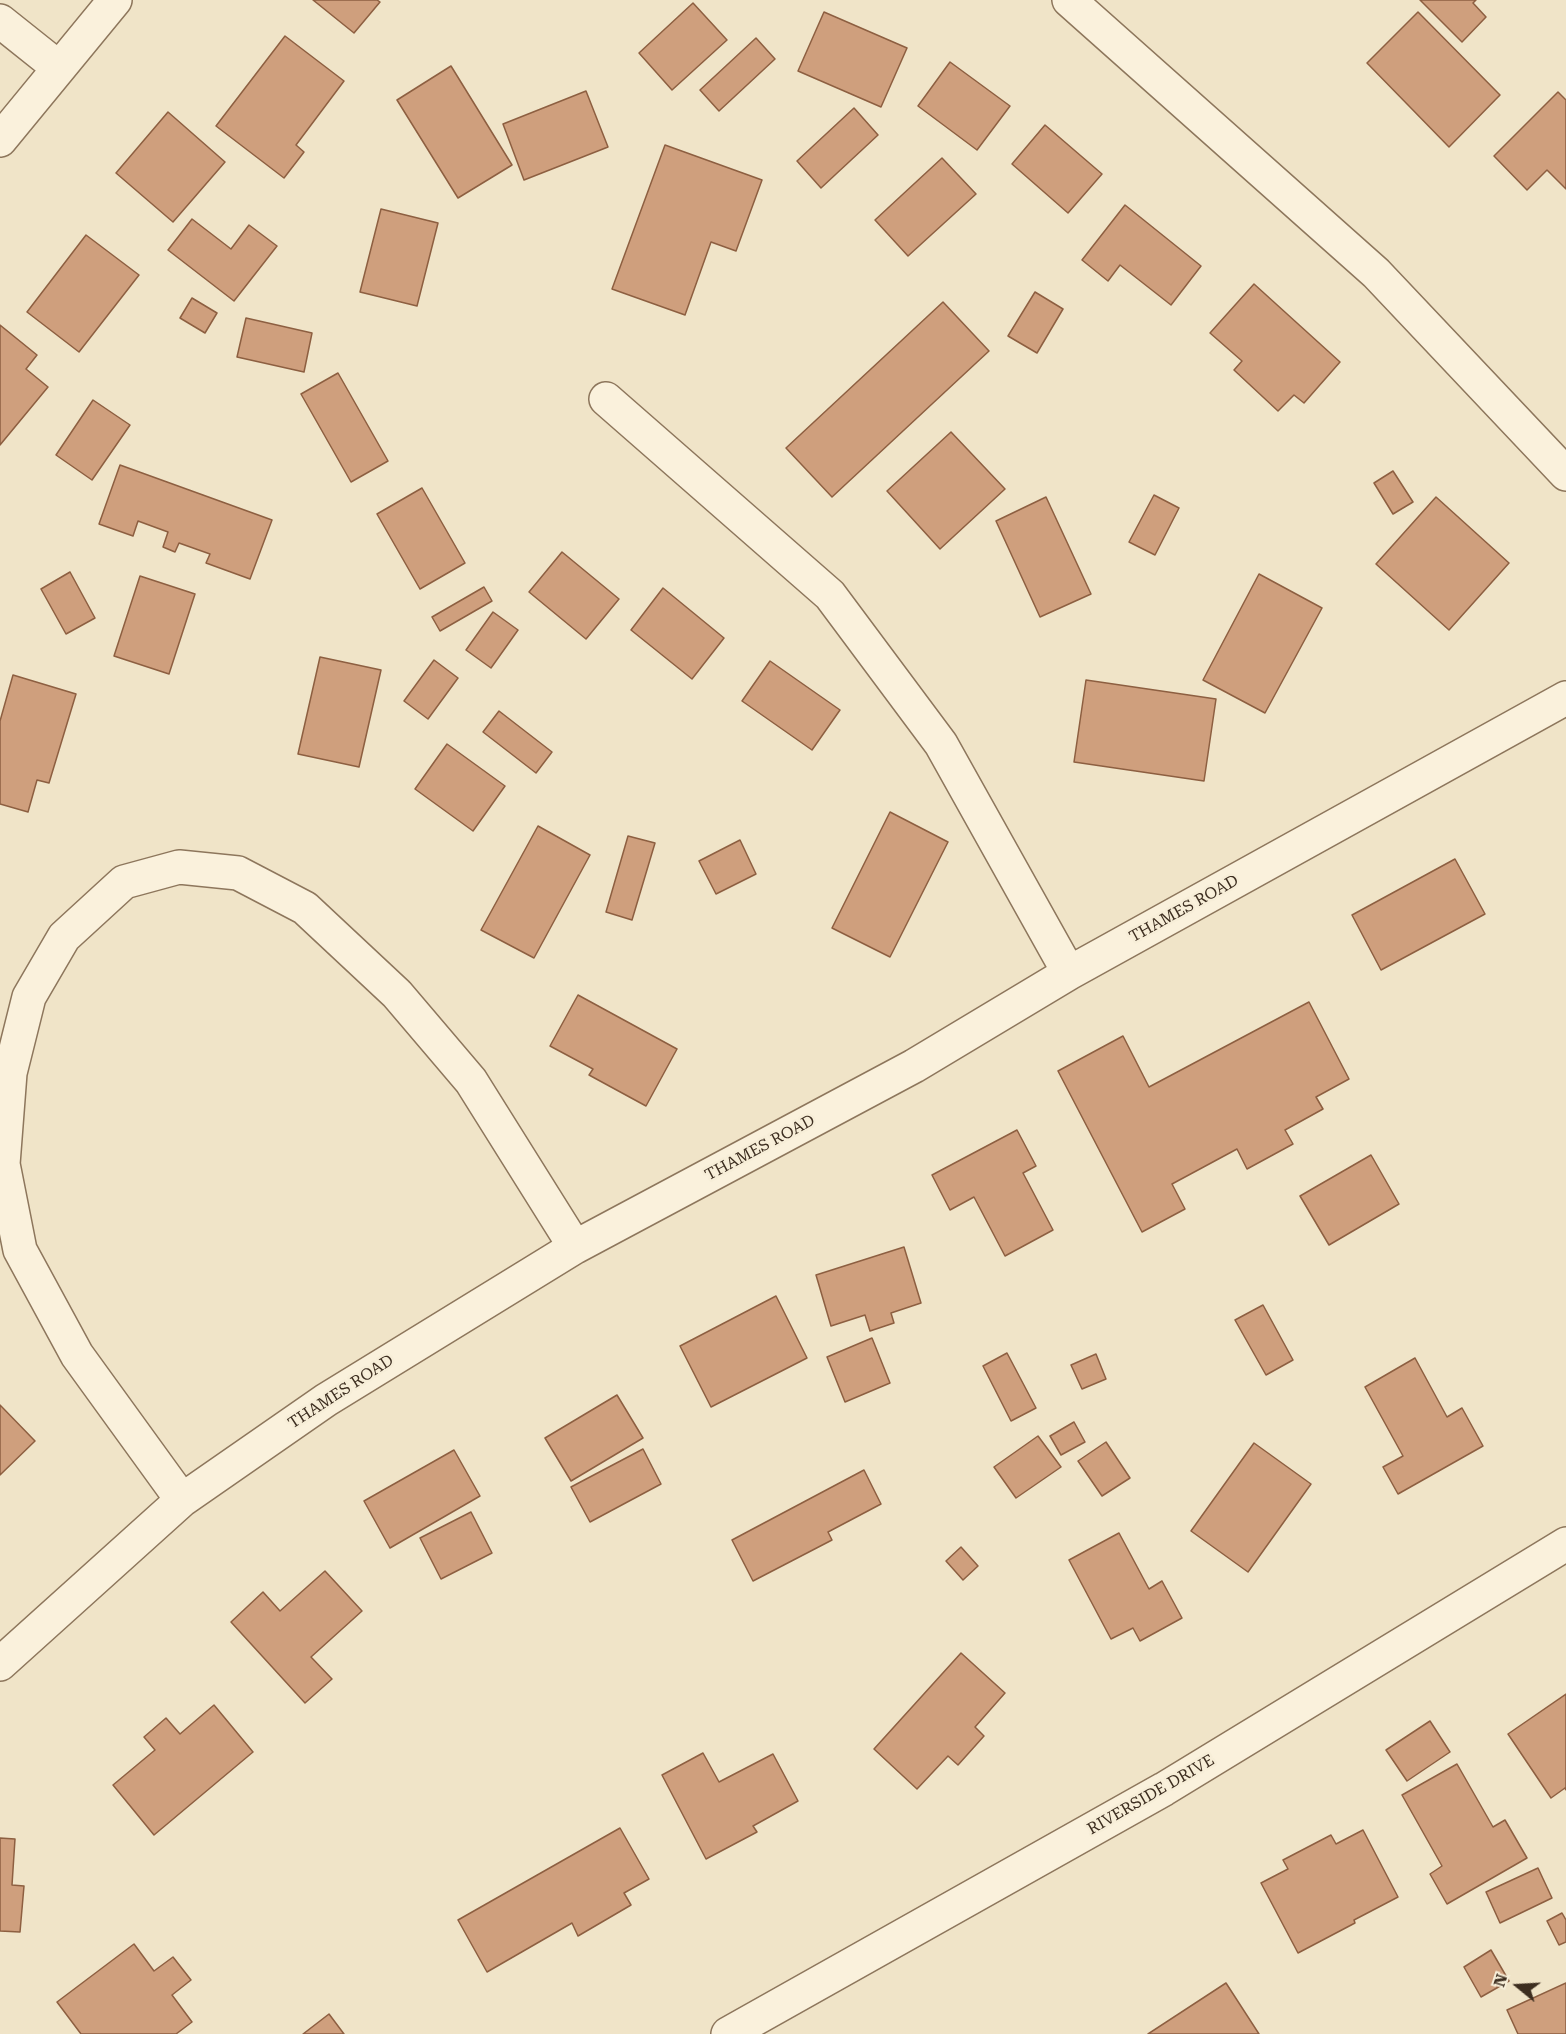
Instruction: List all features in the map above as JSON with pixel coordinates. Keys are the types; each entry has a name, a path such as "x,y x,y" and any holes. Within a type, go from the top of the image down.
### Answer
{"street":[{"path":"0,140 115,0"},
{"path":"1070,0 1376,273 1566,474"},
{"path":"0,21 59,68"},
{"path":"606,399 830,595 940,744 1069,973"},
{"name":"THAMES ROAD","path":"0,1664 182,1500 326,1400 575,1247 914,1066 1069,973 1566,698"},
{"path":"182,1500 77,1355 20,1250 3,1164 10,1073 29,998 64,937 124,882 179,867 238,873 305,908 397,994 471,1081 575,1247"},
{"name":"RIVERSIDE DRIVE","path":"728,2034 1164,1789 1566,1544"}],"building":[{"path":"313,0 377,0 380,2 354,33"},
{"path":"1420,0 1476,0 1473,3 1486,17 1462,42"},
{"path":"693,3 727,40 672,90 639,53"},
{"path":"824,12 907,48 881,107 798,71"},
{"path":"1418,12 1500,95 1449,147 1367,63"},
{"path":"285,36 344,81 296,145 304,152 284,178 216,126"},
{"path":"756,38 775,59 719,111 700,90"},
{"path":"950,62 1010,106 977,150 918,106"},
{"path":"451,66 512,165 458,198 397,100"},
{"path":"586,91 608,147 524,180 503,124"},
{"path":"1558,92 1566,100 1566,189 1547,170 1527,190 1494,156"},
{"path":"854,108 878,135 821,188 797,161"},
{"path":"168,112 225,162 173,222 116,173"},
{"path":"1045,125 1102,174 1068,213 1012,164"},
{"path":"665,145 762,180 736,251 711,242 685,315 612,289"},
{"path":"942,158 976,194 908,256 875,220"},
{"path":"1125,205 1201,266 1171,305 1120,265 1108,281 1082,260"},
{"path":"381,209 438,223 417,306 360,292"},
{"path":"192,219 231,249 249,225 277,246 234,301 168,250"},
{"path":"86,235 139,275 79,352 27,312"},
{"path":"1254,284 1340,362 1304,403 1294,395 1278,411 1234,370 1242,361 1210,333"},
{"path":"1035,292 1063,309 1037,353 1008,336"},
{"path":"192,298 217,313 205,333 180,318"},
{"path":"943,302 989,351 832,497 786,448"},
{"path":"246,318 312,333 304,372 237,357"},
{"path":"0,325 37,355 26,369 48,387 0,445"},
{"path":"338,373 388,461 351,482 301,394"},
{"path":"93,400 130,425 92,480 56,455"},
{"path":"951,432 1005,489 940,549 887,491"},
{"path":"120,465 272,520 250,579 206,563 210,554 179,543 175,552 163,547 168,532 138,521 133,536 99,524"},
{"path":"1393,471 1413,502 1393,514 1374,483"},
{"path":"422,488 465,563 420,589 377,514"},
{"path":"1154,495 1179,508 1155,555 1129,542"},
{"path":"1046,497 1091,594 1040,617 996,521"},
{"path":"1436,497 1509,563 1449,630 1376,564"},
{"path":"562,552 619,599 586,639 529,592"},
{"path":"70,572 95,618 66,634 41,589"},
{"path":"1259,574 1322,608 1265,713 1203,680"},
{"path":"140,576 195,594 169,674 114,656"},
{"path":"484,587 492,601 440,631 432,617"},
{"path":"663,588 724,638 692,679 631,630"},
{"path":"493,612 518,630 491,668 466,650"},
{"path":"320,657 381,670 359,767 298,754"},
{"path":"434,660 458,678 428,719 404,701"},
{"path":"770,661 840,710 812,750 742,701"},
{"path":"13,675 76,694 49,783 37,780 28,812 0,804 0,721"},
{"path":"1086,680 1216,699 1204,781 1074,762"},
{"path":"499,711 552,752 536,773 483,732"},
{"path":"447,744 505,786 473,831 415,789"},
{"path":"890,812 948,842 890,957 832,928"},
{"path":"538,826 590,855 534,958 481,930"},
{"path":"628,836 655,843 632,920 606,912"},
{"path":"740,840 756,874 716,894 699,861"},
{"path":"1455,859 1485,914 1381,970 1352,915"},
{"path":"578,995 677,1049 646,1106 589,1075 593,1069 550,1046"},
{"path":"1309,1002 1349,1079 1316,1097 1323,1109 1285,1130 1293,1144 1247,1169 1237,1149 1172,1184 1185,1209 1142,1232 1058,1071 1123,1036 1149,1087"},
{"path":"1017,1130 1036,1166 1023,1173 1053,1230 1005,1256 974,1197 950,1210 932,1175"},
{"path":"1371,1155 1399,1204 1329,1245 1300,1196"},
{"path":"904,1247 921,1303 891,1313 894,1323 870,1331 865,1315 831,1326 816,1275"},
{"path":"776,1296 807,1358 711,1407 680,1346"},
{"path":"1263,1305 1293,1360 1266,1375 1235,1320"},
{"path":"872,1338 890,1383 845,1402 827,1357"},
{"path":"1007,1353 1036,1408 1011,1421 983,1366"},
{"path":"1096,1354 1106,1379 1082,1389 1071,1365"},
{"path":"1415,1358 1447,1417 1462,1408 1483,1446 1398,1494 1383,1467 1403,1456 1365,1387"},
{"path":"617,1395 643,1438 571,1481 545,1438"},
{"path":"0,1405 35,1441 0,1475"},
{"path":"1074,1422 1085,1442 1061,1455 1050,1436"},
{"path":"1038,1436 1061,1467 1016,1498 994,1467"},
{"path":"1106,1442 1130,1478 1102,1496 1078,1461"},
{"path":"1254,1443 1311,1484 1248,1572 1191,1531"},
{"path":"643,1449 661,1484 590,1522 571,1487"},
{"path":"454,1450 480,1496 390,1548 364,1501"},
{"path":"864,1470 881,1504 828,1532 832,1540 753,1581 732,1540"},
{"path":"471,1512 492,1553 441,1579 420,1538"},
{"path":"1119,1533 1149,1589 1162,1581 1182,1618 1140,1641 1133,1628 1111,1639 1069,1560"},
{"path":"961,1547 978,1566 963,1580 946,1561"},
{"path":"325,1571 362,1611 311,1657 332,1679 305,1703 231,1622 263,1592 280,1611"},
{"path":"961,1653 1005,1693 975,1727 984,1736 958,1765 948,1756 917,1789 874,1749"},
{"path":"1566,1694 1566,1790 1565,1788 1551,1798 1508,1734"},
{"path":"214,1705 253,1752 154,1835 113,1785 155,1750 144,1737 166,1718 180,1734"},
{"path":"1430,1721 1450,1752 1407,1781 1386,1750"},
{"path":"703,1753 719,1782 773,1754 798,1801 753,1826 757,1832 706,1859 662,1775"},
{"path":"1457,1764 1493,1827 1505,1820 1527,1858 1447,1904 1430,1874 1442,1866 1402,1795"},
{"path":"620,1828 649,1879 624,1893 631,1905 578,1936 572,1923 487,1972 458,1920"},
{"path":"1363,1830 1398,1897 1298,1953 1261,1883 1288,1869 1283,1860 1331,1835 1336,1844"},
{"path":"0,1838 15,1839 12,1885 24,1886 20,1932 0,1931"},
{"path":"1538,1868 1552,1898 1500,1923 1486,1892"},
{"path":"1562,1913 1566,1920 1566,1942 1559,1945 1547,1921"},
{"path":"134,1944 154,1971 173,1957 191,1980 172,1995 192,2022 176,2034 81,2034 57,2002"},
{"path":"1491,1950 1509,1981 1481,1997 1464,1967"},
{"path":"1226,1983 1259,2034 1148,2034"},
{"path":"1566,1983 1566,2034 1518,2034 1507,2010"},
{"path":"329,2014 344,2034 303,2034"}]}
